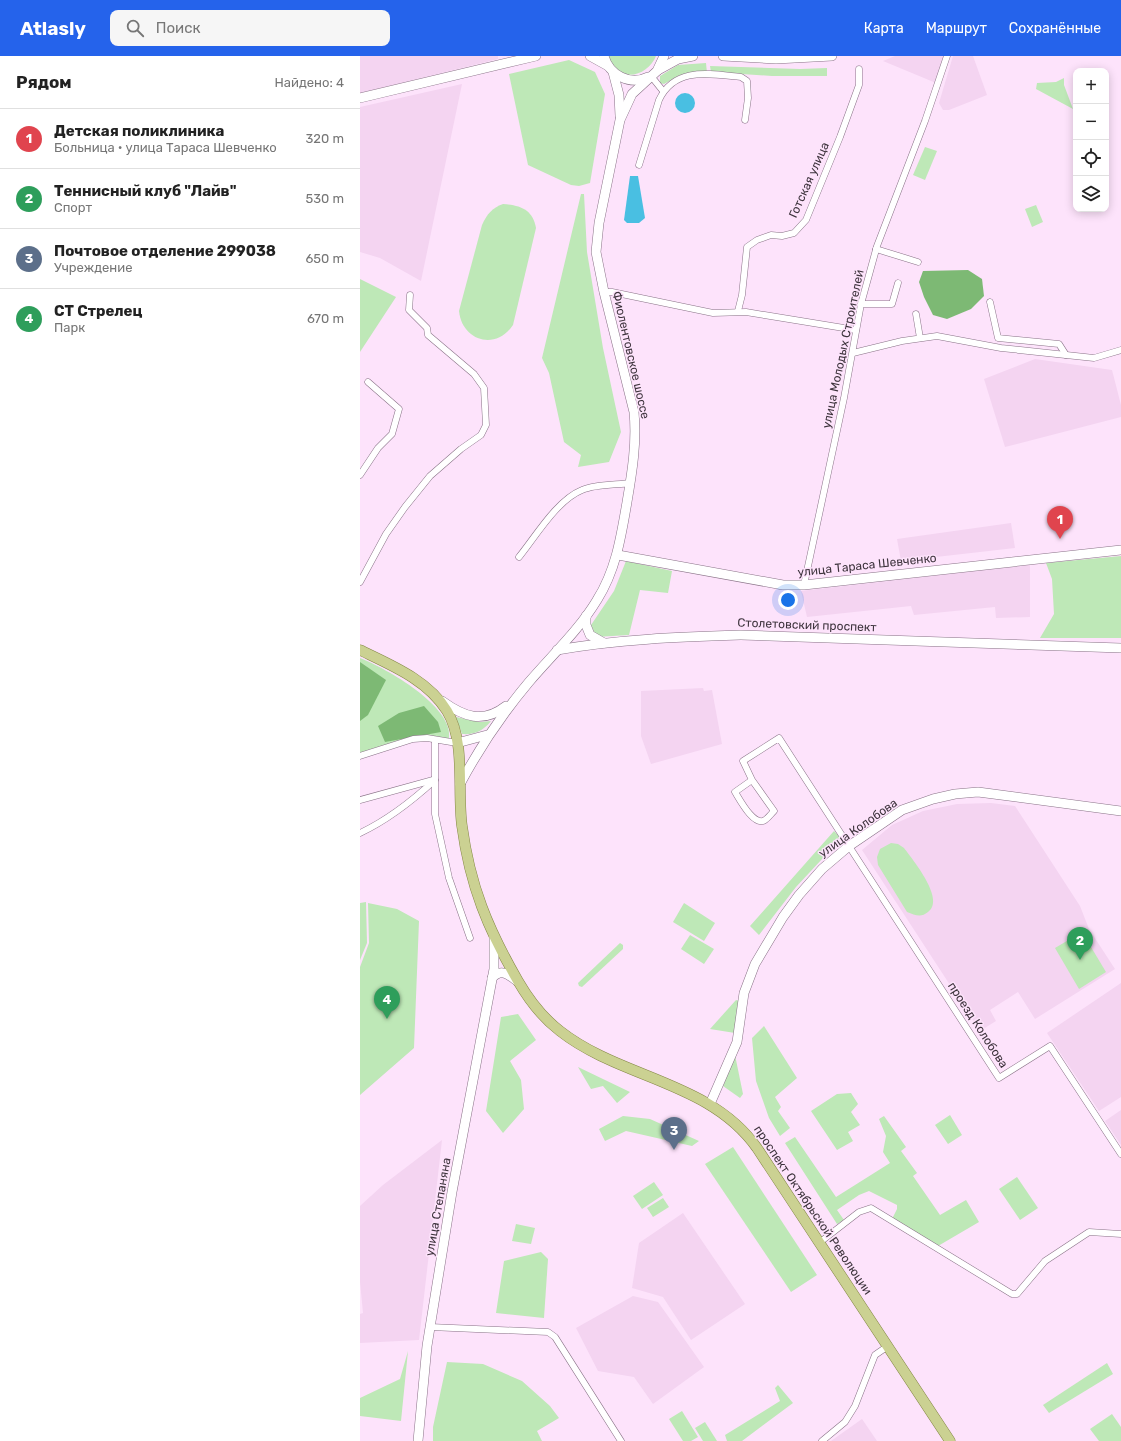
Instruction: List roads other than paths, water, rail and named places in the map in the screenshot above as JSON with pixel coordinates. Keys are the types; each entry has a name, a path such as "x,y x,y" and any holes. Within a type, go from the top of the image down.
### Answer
{"main road":[{"path":"360,98 522,58 536,56"},
{"path":"590,56 627,80 644,79 678,59 693,56"},
{"name":"Фиолентовское шоссе","path":"604,56 619,95 620,120"},
{"name":"Фиолентовское шоссе","path":"557,650 586,616 606,585 618,555 631,483 635,445 634,412 604,292 596,252 599,222 620,120 632,94 654,73 664,56"},
{"path":"723,56 776,59 832,56"},
{"name":"улица Тараса Шевченко","path":"618,555 783,585 804,585 1121,550"},
{"path":"586,616 586,625 590,635 604,643"},
{"name":"Столетовский проспект","path":"557,650 604,643 680,636 741,635 1121,648"},
{"path":"570,636 576,639 604,643"},
{"name":"проспект Октябрьской Революции","path":"360,650 401,671 425,686 437,698 452,722 458,743 461,824 472,882 478,901 494,938 528,997 550,1022 578,1044 710,1104 731,1118 746,1132 950,1441"},
{"path":"459,786 487,736 516,698 557,650"},
{"path":"360,654 398,672 424,689 440,708 458,743 487,736"},
{"path":"437,698 456,711 467,715 480,717 498,712 516,698"},
{"name":"улица Колобова","path":"710,1104 737,1042 744,993 754,964 783,917 799,895 822,869 850,846 902,810 933,799 956,794 978,792 1121,810"},
{"name":"улица Степаняна","path":"418,1441 430,1328 452,1192 494,969 494,938"},
{"name":"улица Степаняна","path":"494,969 499,961 504,957"},
{"path":"492,978 496,973 508,973 519,983"}],"street":[{"name":"улица Молодых Строителей","path":"804,585 853,353 861,304 876,249 925,121 947,56"},
{"name":"Готская улица","path":"738,311 742,295 747,247 757,240 771,235 782,236 794,233 806,220 840,137 859,85 859,69"},
{"path":"654,73 663,91"},
{"path":"639,165 663,91 678,78 686,76 718,75 741,77 747,82 748,98 745,120"},
{"path":"876,249 918,262"},
{"path":"861,304 892,304 898,283"},
{"path":"604,292 612,292 713,313 738,311 856,330"},
{"path":"360,582 386,534 405,507 430,476 461,449 481,435 486,425 484,388 474,374 428,336 427,328 409,310 410,296"},
{"path":"990,302 998,338 1060,344 1066,355"},
{"path":"916,314 920,338"},
{"path":"853,353 920,338 937,336 1001,348 1094,358 1121,350"},
{"path":"360,475 378,448 392,434 399,409 368,382"},
{"path":"519,557 548,520 571,497 583,489 631,483"},
{"path":"752,780 735,792 753,819 759,822 764,821 774,811 752,780 743,761 780,738 850,846"},
{"path":"360,756 413,739 458,743"},
{"path":"435,740 435,814 449,878 470,938"},
{"path":"360,800 435,780"},
{"path":"360,833 378,825 413,800 435,780"},
{"name":"проезд Колобова","path":"850,846 891,913 999,1078 1050,1046 1121,1154"},
{"name":"проспект Октябрьской Революции","path":"819,1243 859,1212 871,1208 1012,1294 1017,1294 1045,1261 1089,1232 1121,1234"},
{"path":"430,1328 548,1332 555,1337 621,1441"},
{"path":"822,1441 845,1422 855,1406 875,1355 888,1346"}],"water":[{"path":"685,93 692,96 695,103 692,110 685,113 678,110 675,103 678,96"},
{"path":"630,176 638,176 645,218 639,223 627,223 624,220"}],"place":[{"name":"Детская поликлиника","path":"1060,539"},
{"name":"Теннисный клуб \"Лайв\"","path":"1080,960"},
{"name":"СТ Стрелец","path":"387,1019"},
{"name":"Почтовое отделение 299038","path":"674,1150"}]}
